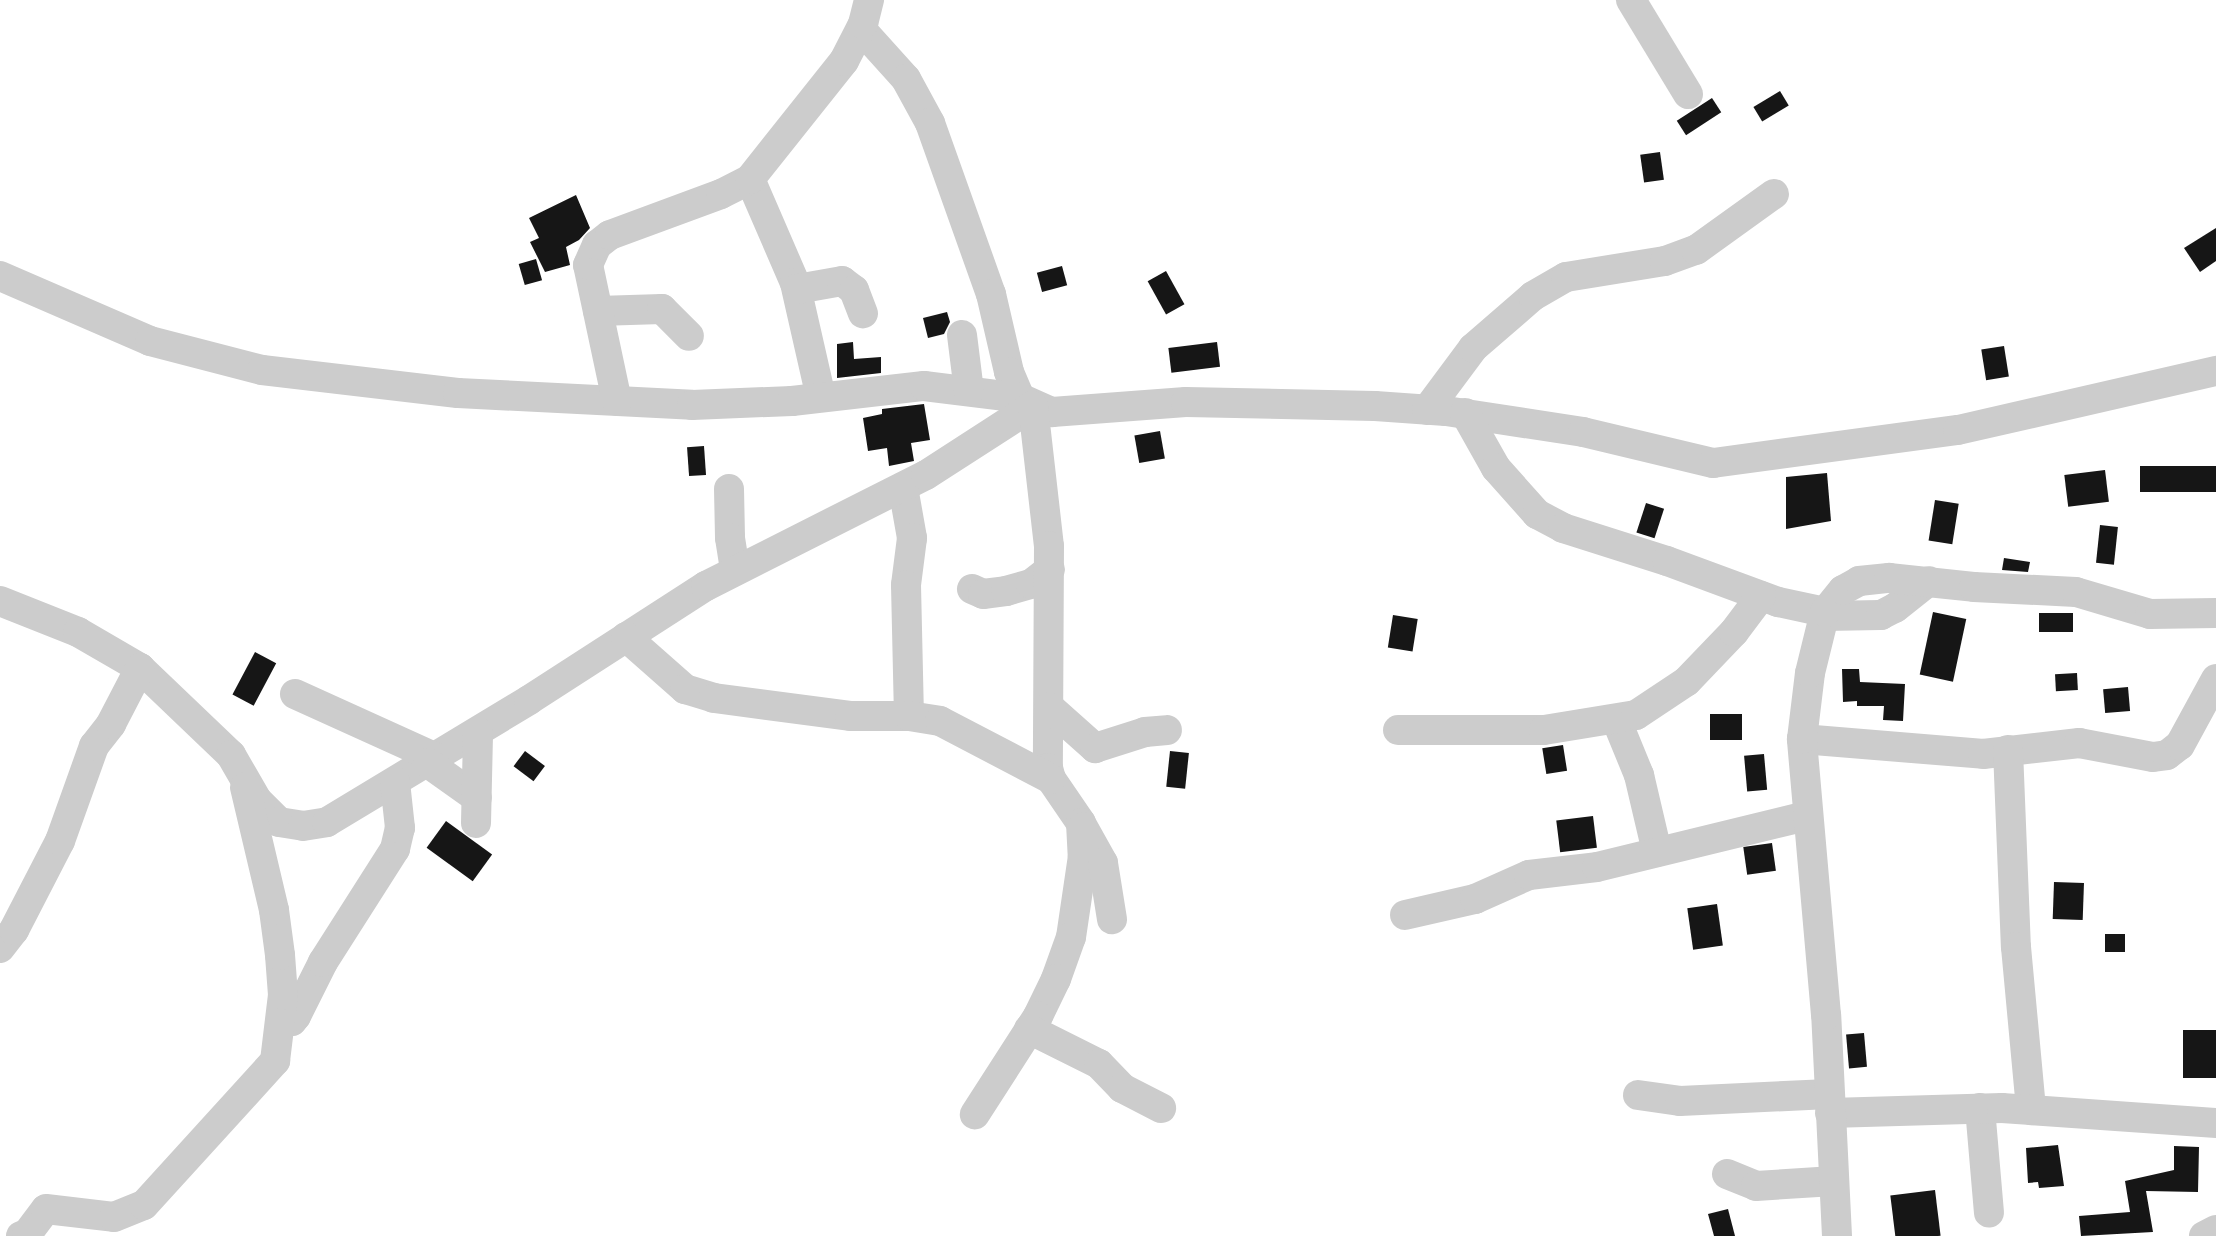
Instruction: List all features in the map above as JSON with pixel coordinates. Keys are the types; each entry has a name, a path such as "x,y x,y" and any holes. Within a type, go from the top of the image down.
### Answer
{"street":[{"path":"1631,0 1688,94"},
{"path":"617,401 588,265 597,245 610,235 721,194 750,179 844,61 865,14"},
{"path":"865,14 930,123 991,294 1009,372 1027,402 1050,569 1047,760 1051,779 1103,863 1112,919"},
{"path":"750,179 797,289 821,397"},
{"path":"1427,410 1473,348 1533,296 1566,277 1665,261 1696,250 1774,194"},
{"path":"0,276 150,341 262,370 458,393 692,405 821,397 924,386 1027,402 1052,412 1186,402 1427,410 1583,432 1713,463 1958,430 2216,371"},
{"path":"797,289 842,281 854,290 863,313"},
{"path":"598,311 662,309 689,336"},
{"path":"962,335 969,391"},
{"path":"0,601 78,632 140,668 231,755 257,800 279,822 303,826 327,822 432,761 735,571 903,487 1027,402"},
{"path":"1465,413 1496,468 1537,514 1563,528 1667,561 1761,596 1824,614"},
{"path":"903,487 912,538 906,585 909,716"},
{"path":"729,489 730,538 735,571"},
{"path":"972,589 983,594 1006,591 1031,584 1050,569"},
{"path":"1837,1236 1826,1015 1802,739 1810,673 1824,614 1843,590 1859,581 1929,581 1974,587 2076,592 2150,614 2216,613"},
{"path":"1398,730 1544,730 1636,715 1687,681 1734,632 1761,596"},
{"path":"626,637 685,689 699,694 850,716 909,716 940,721 1051,779"},
{"path":"0,948 14,930 60,841 94,746 111,724 140,668"},
{"path":"1802,739 1983,754 2079,743 2142,757 2167,755 2180,745 2207,701 2216,679"},
{"path":"295,694 432,761 477,810 478,732"},
{"path":"1049,707 1095,748 1145,732 1167,730"},
{"path":"1616,719 1639,775 1657,852"},
{"path":"2008,750 2016,947 2031,1110"},
{"path":"21,1236 30,1231 46,1209 114,1217 144,1205 275,1061 283,995 274,910 243,777"},
{"path":"281,1019 292,1021 296,1016 323,962 395,849 400,828 395,782"},
{"path":"1405,915 1475,899 1529,875 1597,867 1807,816"},
{"path":"975,1114 1029,1029 1056,979 1071,937 1082,871 1081,823"},
{"path":"1029,1029 1099,1064 1122,1088 1161,1108"},
{"path":"1638,1095 1680,1101 2031,1110 2216,1123"},
{"path":"1980,1108 1989,1213"},
{"path":"1727,1174 1756,1186 1834,1181"},
{"path":"2204,1236 2216,1230"}],"building":[{"path":"1780,91 1789,106 1762,122 1753,107"},
{"path":"1712,98 1721,112 1686,135 1677,121"},
{"path":"1660,152 1664,180 1644,183 1640,155"},
{"path":"576,195 590,228 579,240 566,247 570,265 545,272 530,242 539,238 529,218"},
{"path":"2216,228 2216,261 2200,272 2184,248"},
{"path":"536,259 542,280 525,285 519,264"},
{"path":"1062,266 1067,285 1042,292 1037,273"},
{"path":"1166,271 1184,304 1166,314 1148,281"},
{"path":"947,312 950,322 944,334 928,338 923,318"},
{"path":"853,342 854,359 881,357 881,373 837,378 837,344"},
{"path":"1217,342 1220,367 1171,373 1168,348"},
{"path":"2004,346 2009,377 1986,380 1981,350"},
{"path":"924,404 930,440 911,443 914,461 889,466 887,448 868,451 863,418 882,414 882,409"},
{"path":"1160,431 1165,459 1139,463 1134,436"},
{"path":"704,446 706,475 689,476 687,447"},
{"path":"2140,466 2216,466 2216,492 2140,492"},
{"path":"2105,470 2109,502 2068,507 2064,475"},
{"path":"1827,473 1831,521 1786,529 1786,477"},
{"path":"1935,500 1959,504 1952,544 1929,540"},
{"path":"1646,503 1664,509 1654,538 1636,532"},
{"path":"2100,525 2118,527 2114,565 2096,563"},
{"path":"2004,558 2030,562 2028,572 2002,570"},
{"path":"1933,612 1966,619 1953,682 1920,675"},
{"path":"2039,613 2073,613 2073,632 2039,632"},
{"path":"1393,615 1418,619 1413,652 1388,648"},
{"path":"255,652 276,663 254,706 232,694"},
{"path":"1842,669 1859,669 1860,682 1905,684 1903,721 1883,720 1884,706 1857,706 1857,701 1843,702"},
{"path":"2077,673 2078,690 2056,691 2055,674"},
{"path":"2128,687 2130,711 2105,713 2103,689"},
{"path":"1710,714 1742,714 1742,740 1710,740"},
{"path":"1563,745 1567,771 1546,774 1542,748"},
{"path":"525,751 545,766 534,781 514,766"},
{"path":"1170,751 1189,753 1185,789 1166,787"},
{"path":"1764,754 1767,790 1747,792 1744,756"},
{"path":"1593,816 1597,848 1560,852 1556,821"},
{"path":"446,821 492,855 473,881 427,848"},
{"path":"1772,843 1776,871 1747,875 1743,847"},
{"path":"2054,882 2084,883 2083,920 2053,919"},
{"path":"1717,904 1723,946 1693,950 1687,908"},
{"path":"2105,934 2125,934 2125,952 2105,952"},
{"path":"2183,1030 2216,1030 2216,1078 2183,1078"},
{"path":"1864,1033 1867,1067 1849,1068 1846,1035"},
{"path":"2058,1145 2064,1186 2039,1188 2038,1182 2028,1183 2026,1148"},
{"path":"2174,1146 2199,1147 2198,1192 2146,1191 2153,1232 2081,1236 2079,1216 2130,1212 2125,1181 2174,1170"},
{"path":"1935,1190 1941,1236 1895,1236 1890,1195"},
{"path":"1728,1209 1735,1236 1714,1236 1708,1214"}]}
